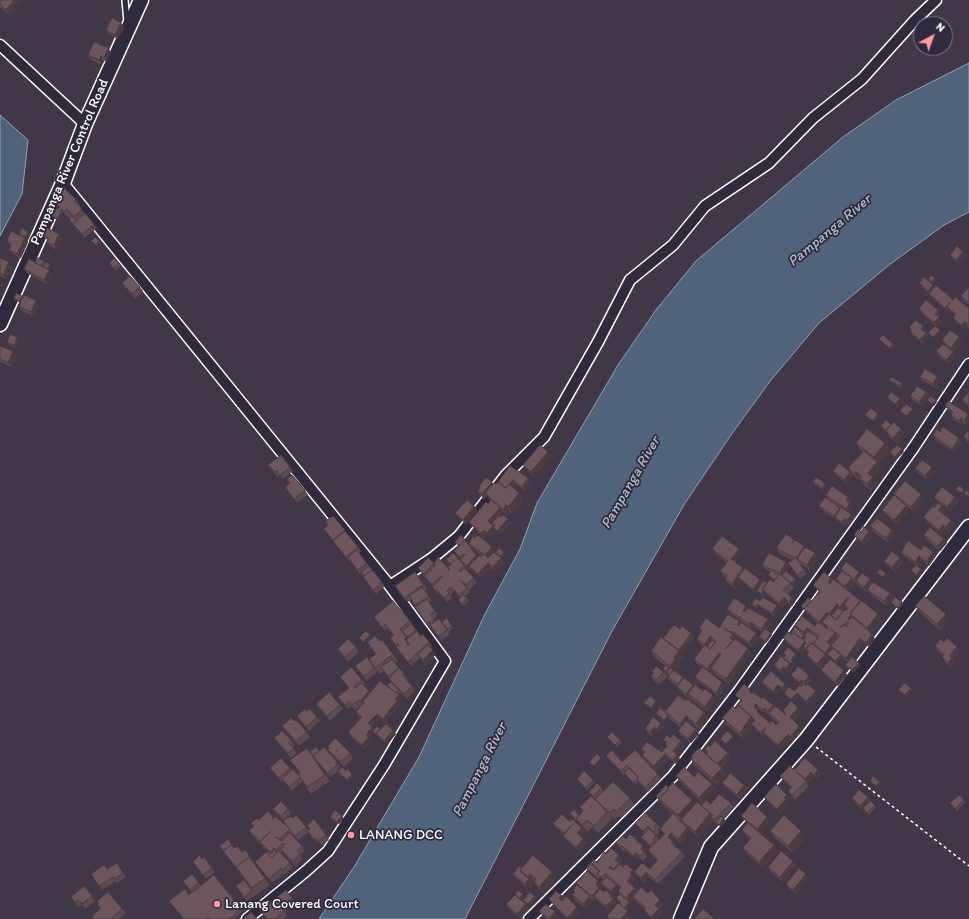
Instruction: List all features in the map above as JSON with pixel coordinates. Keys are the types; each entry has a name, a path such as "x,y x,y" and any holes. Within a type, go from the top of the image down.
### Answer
{"street":[{"name":"Pampanga River Control Road","path":"0,324 63,183 85,124 141,0"},
{"path":"390,586 436,556 459,536 506,475 544,436 598,342 630,280 673,245 705,206 769,164 812,118 862,79 915,20 936,0"},
{"path":"0,45 85,124"},
{"path":"63,183 390,586 445,661 392,754 328,851 247,919"},
{"path":"529,919 673,776 739,691 914,446 969,364"},
{"path":"681,919 711,847 806,740 969,527"}],"lane":[{"path":"126,0 128,29"}],"path":[{"path":"806,740 969,866"}],"water":[{"name":"Pampanga River","path":"969,63 969,212 944,225 889,265 819,323 771,380 733,432 685,503 612,631 465,919 319,919 354,867 419,757 485,614 520,549 537,503 618,365 656,310 696,261 843,137 896,100"},
{"path":"0,115 28,140 22,194 0,236"}],"building":[{"path":"0,0 14,0 6,10 0,4"},
{"path":"112,18 121,23 115,35 106,30"},
{"path":"94,42 108,48 104,58 101,56 99,60 88,55"},
{"path":"64,188 76,199 74,201 82,209 74,217 67,209 65,212 52,200"},
{"path":"57,208 62,211 57,219 52,216"},
{"path":"85,213 94,224 82,234 73,224"},
{"path":"72,216 77,221 73,224 69,219"},
{"path":"45,227 59,234 54,245 47,242 49,238 41,234"},
{"path":"22,228 28,231 25,237 19,234"},
{"path":"11,231 25,238 17,254 9,250 12,244 7,241"},
{"path":"95,237 99,241 96,245 91,241"},
{"path":"957,246 963,252 956,260 950,255"},
{"path":"0,258 9,262 3,275 0,273"},
{"path":"38,258 44,261 42,266 35,263"},
{"path":"114,258 119,263 114,268 109,263"},
{"path":"29,259 49,270 44,280 24,269"},
{"path":"46,262 50,264 47,269 43,266"},
{"path":"931,275 935,278 932,282 928,279"},
{"path":"130,276 140,287 132,294 122,283"},
{"path":"924,277 933,285 928,291 919,283"},
{"path":"936,285 953,300 955,297 969,308 969,322 967,324 965,321 962,325 953,318 956,314 947,307 950,302 945,308 929,294"},
{"path":"969,287 969,303 961,296"},
{"path":"16,293 22,296 19,301 14,298"},
{"path":"24,295 36,300 31,312 19,307"},
{"path":"926,300 938,310 935,314 939,317 934,323 919,309"},
{"path":"916,320 923,326 921,329 926,333 920,340 910,331 911,329 909,327"},
{"path":"935,326 940,330 933,337 928,333"},
{"path":"950,330 959,337 951,348 942,340"},
{"path":"10,334 17,337 15,345 7,342"},
{"path":"883,335 893,344 889,348 879,339"},
{"path":"943,344 953,352 946,360 936,351"},
{"path":"0,346 13,351 8,363 0,359"},
{"path":"925,369 937,376 933,384 920,377"},
{"path":"891,377 902,383 900,386 889,380"},
{"path":"917,386 926,392 919,402 910,396"},
{"path":"891,392 900,399 895,404 887,397"},
{"path":"969,392 969,405 962,400"},
{"path":"931,396 936,400 932,404 927,400"},
{"path":"948,401 968,414 964,420 961,418 959,421 951,415 953,412 945,406"},
{"path":"906,404 913,409 906,416 900,411"},
{"path":"871,408 878,414 873,421 865,415"},
{"path":"886,420 891,424 886,430 881,426"},
{"path":"894,422 901,429 893,438 886,431"},
{"path":"943,427 959,438 952,449 933,435 937,429 940,432"},
{"path":"867,429 885,443 874,457 856,443"},
{"path":"969,430 969,441 963,436"},
{"path":"540,445 548,452 531,472 523,465"},
{"path":"897,445 902,449 895,457 890,452"},
{"path":"864,451 877,462 868,473 873,477 867,484 860,479 862,476 856,472 855,474 848,468"},
{"path":"281,455 290,467 280,475 268,465"},
{"path":"922,460 932,467 925,476 915,468"},
{"path":"839,463 850,472 844,480 833,471"},
{"path":"510,466 528,478 522,487 513,480 506,488 498,482"},
{"path":"292,475 305,490 294,499 285,487 290,483 287,479"},
{"path":"486,477 492,482 482,494 478,491 480,488 479,486"},
{"path":"816,477 825,483 822,488 813,482"},
{"path":"905,481 921,494 911,507 894,494"},
{"path":"499,482 506,488 509,484 519,493 508,507 506,505 503,509 485,493 494,483 496,484"},
{"path":"959,485 964,490 961,493 956,489"},
{"path":"832,486 848,497 846,500 850,503 846,509 826,495"},
{"path":"942,487 955,497 947,507 934,497"},
{"path":"966,490 969,492 969,497 964,493"},
{"path":"894,495 906,506 894,520 882,510"},
{"path":"825,497 840,508 834,516 819,506"},
{"path":"467,500 474,506 463,520 455,513"},
{"path":"491,500 500,508 488,521 493,526 487,533 484,530 481,533 469,522 486,502 488,504"},
{"path":"938,503 942,506 938,510 951,520 946,527 943,525 939,530 923,517 933,506 934,508"},
{"path":"841,507 851,514 847,520 845,518 842,522 835,517"},
{"path":"503,515 508,519 497,531 493,527 495,525 492,523 499,516 501,517"},
{"path":"333,516 345,530 333,540 324,529 328,525 326,521"},
{"path":"877,518 892,530 886,538 870,526"},
{"path":"864,527 869,531 862,541 854,535 858,529 861,532"},
{"path":"930,527 944,539 937,546 924,535"},
{"path":"345,531 358,547 346,557 333,541"},
{"path":"786,534 794,540 792,543 795,540 804,546 796,558 804,570 797,575 788,563 795,558 776,548"},
{"path":"461,535 467,542 465,540 459,546 455,542"},
{"path":"478,535 492,547 485,555 469,544 473,536 475,538"},
{"path":"722,536 739,549 731,559 743,568 732,584 725,579 727,576 720,571 728,561 712,549"},
{"path":"465,540 476,555 467,566 460,560 465,555 464,554 460,557 454,551"},
{"path":"908,541 921,550 924,545 933,552 926,562 919,556 915,562 901,552"},
{"path":"805,547 815,553 807,565 797,559"},
{"path":"499,548 504,552 500,556 496,552"},
{"path":"357,550 367,564 357,570 348,557"},
{"path":"892,551 900,558 892,567 884,561"},
{"path":"494,552 501,558 493,567 488,563 478,574 469,566 480,555 481,556 484,554 488,558"},
{"path":"453,553 459,559 457,558 451,564 446,560"},
{"path":"769,553 786,562 780,573 762,565"},
{"path":"428,558 434,563 424,574 418,568"},
{"path":"438,558 449,569 448,571 450,569 448,567 457,558 464,565 459,571 460,572 464,568 474,578 466,585 460,580 467,588 459,595 451,587 447,591 449,593 444,598 432,587 443,577 441,576 432,584 424,576 436,565 434,563"},
{"path":"846,562 859,572 854,579 841,569"},
{"path":"916,565 921,569 916,575 911,570"},
{"path":"369,566 372,570 364,576 361,572"},
{"path":"745,568 760,580 753,589 738,577"},
{"path":"880,569 886,573 883,577 877,573"},
{"path":"372,570 382,582 373,590 363,577"},
{"path":"772,570 778,576 775,580 768,575"},
{"path":"786,571 795,579 791,584 782,575"},
{"path":"842,571 852,578 845,586 836,579"},
{"path":"415,572 423,585 404,598 395,586"},
{"path":"824,572 831,578 828,582 830,584 833,579 861,601 848,618 849,620 852,617 872,634 866,643 860,638 846,658 831,646 840,636 830,628 835,633 827,642 831,645 825,653 814,643 819,636 807,628 803,632 795,625 802,616 815,626 818,622 827,629 828,627 822,622 829,614 827,612 819,622 804,609 821,591 813,585","holes":["848,597 849,598 844,605 848,608 845,611 844,610 836,620 829,614 837,604 840,607","847,622 849,623 846,627 844,625 840,627"]},
{"path":"862,573 870,579 864,587 856,581"},
{"path":"780,574 791,583 783,590 792,598 789,602 784,597 779,603 762,589 770,579 773,582"},
{"path":"763,581 767,583 762,589 762,594 757,591"},
{"path":"873,582 890,593 884,601 867,590"},
{"path":"422,587 429,596 415,605 409,596"},
{"path":"463,595 467,598 462,604 458,600"},
{"path":"924,596 946,614 937,624 915,606"},
{"path":"762,597 777,605 772,613 757,604 756,607 752,604 756,598 760,601"},
{"path":"895,597 902,602 897,608 891,602"},
{"path":"734,598 746,606 743,611 745,612 748,608 768,619 761,629 751,622 749,624 727,609"},
{"path":"808,598 811,601 804,609 801,606"},
{"path":"427,599 435,611 430,614 434,619 427,624 415,607"},
{"path":"861,600 878,614 867,628 850,614"},
{"path":"393,601 410,621 400,629 406,636 405,640 408,644 407,645 410,644 406,640 417,631 420,636 423,634 429,642 408,662 396,647 399,645 398,643 396,645 390,638 394,635 385,624 382,627 374,617"},
{"path":"838,608 843,611 836,620 831,616"},
{"path":"728,614 739,621 737,625 739,626 741,622 756,633 749,643 732,631 731,632 724,628 733,635 730,638 733,640 726,649 735,639 748,648 726,679 711,668 721,654 719,653 707,669 694,659 705,645 710,649 716,641 710,636 704,645 697,639 702,630 699,628 706,618 719,628"},
{"path":"447,618 452,626 447,629 442,622"},
{"path":"439,619 447,630 438,636 430,625"},
{"path":"411,624 416,630 407,637 402,631"},
{"path":"674,625 680,629 682,626 691,633 679,650 663,638"},
{"path":"795,627 804,635 801,639 794,633 792,635 791,634"},
{"path":"765,629 771,633 765,641 759,637"},
{"path":"366,631 370,635 363,642 359,638"},
{"path":"808,631 818,638 812,644 811,643 806,649 807,650 803,647 806,643 803,640"},
{"path":"788,632 792,635 794,633 805,641 798,650 783,638"},
{"path":"375,636 380,641 382,640 393,654 375,668 369,659 376,654 367,642"},
{"path":"661,637 679,651 674,657 676,658 670,666 651,651"},
{"path":"947,638 957,647 949,656 952,658 948,663 942,657 944,654 935,646 940,639 944,642"},
{"path":"348,639 356,647 345,657 338,649"},
{"path":"712,640 715,642 710,649 707,647"},
{"path":"811,643 825,654 817,664 807,655 809,652 806,649"},
{"path":"427,645 433,650 423,660 418,655"},
{"path":"788,647 796,654 791,660 793,661 790,664 783,658 786,655 783,653"},
{"path":"833,648 841,655 835,661 827,654"},
{"path":"781,656 790,663 786,669 783,667 780,670 774,665"},
{"path":"367,657 374,668 364,676 355,666"},
{"path":"852,657 859,663 852,670 845,665"},
{"path":"392,659 399,668 388,676 381,667"},
{"path":"830,659 844,670 835,682 821,670"},
{"path":"665,665 669,668 666,671 663,669"},
{"path":"656,666 664,672 656,680 651,676 654,673 652,672"},
{"path":"798,666 809,676 804,682 801,680 799,682 791,675"},
{"path":"351,667 362,680 354,686 355,688 362,683 369,691 360,701 359,700 352,705 349,701 345,705 338,697 349,688 340,677"},
{"path":"702,667 722,682 716,693 695,677"},
{"path":"399,668 404,673 402,675 412,686 404,694 389,679"},
{"path":"670,668 673,670 668,677 669,679 667,677 669,674 667,672"},
{"path":"673,670 683,677 678,684 668,677"},
{"path":"771,671 785,684 782,688 778,685 773,691 762,682"},
{"path":"684,678 693,685 686,694 677,687"},
{"path":"380,681 399,695 395,699 397,701 383,719 377,714 368,723 372,727 366,735 369,737 362,745 348,732 362,717 356,712"},
{"path":"390,682 399,690 396,693 387,685"},
{"path":"905,683 911,688 905,695 898,690"},
{"path":"744,684 751,690 749,691 752,694 753,692 762,699 763,697 773,705 768,711 764,708 763,710 756,704 754,707 758,710 757,712 770,723 772,721 776,725 779,722 769,713 775,706 786,715 783,710 791,701 798,708 790,717 799,726 790,737 788,734 778,745 763,732 766,727 761,732 751,724 755,720 738,705 742,700 735,695"},
{"path":"804,684 806,686 808,684 816,691 806,701 797,693 791,699 784,693 789,687 794,691 800,685 801,687"},
{"path":"695,685 703,691 705,689 713,695 705,707 688,694"},
{"path":"329,692 340,705 327,716 316,704"},
{"path":"678,695 686,701 687,699 704,712 696,724 686,716 680,724 665,712"},
{"path":"650,696 656,701 651,708 644,703"},
{"path":"739,705 751,716 740,733 722,718 733,706 736,709"},
{"path":"660,708 665,711 668,716 664,720 656,713"},
{"path":"305,709 307,711 310,709 317,717 306,727 297,716"},
{"path":"653,717 661,723 657,729 654,727 650,732 645,729"},
{"path":"291,718 294,721 296,720 307,732 296,741 282,726"},
{"path":"686,721 696,729 688,739 678,731"},
{"path":"386,724 393,730 384,741 376,733"},
{"path":"377,726 381,729 376,734 373,731"},
{"path":"282,731 291,740 288,743 294,748 288,753 274,738"},
{"path":"727,731 733,736 726,744 720,739"},
{"path":"612,732 620,740 615,745 607,737"},
{"path":"673,734 681,741 673,751 677,755 673,760 665,754 654,766 642,755 645,752 641,749 647,742 662,752 667,746 665,744 667,742 663,740 667,735 670,738"},
{"path":"335,738 350,753 341,762 328,750 329,748 327,747"},
{"path":"715,741 728,753 717,764 706,754 708,752 705,749 708,745 710,747"},
{"path":"316,747 319,751 313,756 310,751"},
{"path":"324,747 337,762 335,763 337,765 327,773 313,756"},
{"path":"307,748 325,775 307,787 298,774 300,773 290,760"},
{"path":"699,748 722,768 712,778 691,759 693,757 691,756"},
{"path":"612,750 622,762 635,750 658,774 645,788 637,779 639,778 627,765 621,771 606,756"},
{"path":"597,754 601,758 594,766 589,762"},
{"path":"281,758 290,768 279,778 270,768"},
{"path":"805,758 818,770 814,775 811,772 805,779 796,771 806,781 792,795 788,791 792,787 780,776 790,766 794,770"},
{"path":"342,767 346,771 347,769 352,774 347,780 338,772"},
{"path":"684,767 694,777 698,772 712,784 699,797 676,776"},
{"path":"629,768 638,778 634,783 624,773"},
{"path":"293,769 300,777 289,787 282,779"},
{"path":"584,771 593,780 585,788 577,779"},
{"path":"730,773 744,785 737,795 722,783"},
{"path":"873,776 880,782 876,786 870,781"},
{"path":"613,782 630,798 616,812 614,809 610,813 595,799"},
{"path":"597,783 602,788 593,796 589,792"},
{"path":"673,783 692,800 678,815 659,799"},
{"path":"776,784 787,795 784,798 786,799 777,809 764,797"},
{"path":"666,785 669,788 659,799 656,796"},
{"path":"859,790 868,797 860,806 852,798"},
{"path":"719,794 731,803 715,819 711,817 713,815 701,806 706,800 711,804"},
{"path":"959,795 964,800 955,809 950,803"},
{"path":"591,796 607,812 594,826 587,820 582,825 576,819 583,811 580,807"},
{"path":"281,801 288,809 281,816 273,809"},
{"path":"870,801 875,805 867,813 863,808"},
{"path":"697,802 710,813 695,832 681,820"},
{"path":"752,803 767,817 757,829 741,816"},
{"path":"574,809 579,815 576,819 578,822 570,813"},
{"path":"335,810 342,816 337,822 330,817"},
{"path":"268,811 273,819 275,816 290,829 280,839 276,837 281,841 290,833 302,846 297,851 300,854 292,861 281,849 285,845 283,843 276,850 274,848 270,852 260,842 271,831 260,841 249,831 254,826 251,823 257,818 259,820"},
{"path":"645,813 657,824 654,826 656,828 653,832 648,826 643,831 635,823"},
{"path":"673,813 687,828 678,839 671,833 668,837 673,842 671,843 682,852 655,880 646,872 641,878 634,872 642,863 650,869 658,860 648,850 665,834 660,829"},
{"path":"562,814 570,822 572,819 582,828 577,833 583,839 576,847 563,836 573,824 564,833 553,824"},
{"path":"296,815 306,827 295,836 283,821 290,816 292,818"},
{"path":"784,815 801,831 788,846 770,831"},
{"path":"721,816 724,819 719,825 716,822"},
{"path":"314,819 326,835 318,841 316,838 314,839 307,830 310,829 307,825"},
{"path":"748,823 774,845 759,862 743,848 751,838 742,830"},
{"path":"649,829 656,836 653,839 655,840 650,845 641,837"},
{"path":"630,834 643,846 641,849 644,852 640,856 636,853 634,856 616,843 623,836 626,839"},
{"path":"228,839 233,846 231,845 223,851 220,846"},
{"path":"231,845 234,848 237,846 242,852 245,850 251,858 249,857 236,867 223,851"},
{"path":"611,848 619,855 615,860 619,863 614,869 610,866 609,868 614,870 619,864 623,867 626,864 633,870 630,873 632,875 627,881 635,888 626,898 618,891 621,887 606,874 601,877 597,874 600,871 591,863 593,859 597,863 604,852 606,854"},
{"path":"268,851 271,854 275,851 277,852 271,858 267,853"},
{"path":"279,851 290,863 282,870 281,868 269,879 255,862 266,852 271,858"},
{"path":"781,851 793,861 780,877 768,867"},
{"path":"199,855 202,859 204,857 212,868 203,875 193,862"},
{"path":"533,855 552,872 539,887 534,882 536,879 530,874 528,877 520,870"},
{"path":"249,857 265,878 252,888 236,867"},
{"path":"117,863 123,873 114,879 113,877 99,886 91,874 104,865 107,869"},
{"path":"590,863 599,871 597,877 586,868"},
{"path":"519,866 522,868 520,870 521,872 529,879 525,884 513,874"},
{"path":"799,868 806,874 793,890 786,884"},
{"path":"587,871 598,881 596,884 599,888 592,896 576,883"},
{"path":"192,874 199,883 190,890 183,881"},
{"name":"Lanang Covered Court","path":"214,875 241,909 229,919 209,919 208,917 206,919 184,919 169,901 185,889 189,895"},
{"path":"606,877 616,885 611,891 601,883"},
{"path":"244,880 252,891 244,897 236,886"},
{"path":"577,885 590,896 583,904 572,895 575,892 573,890"},
{"path":"84,886 92,896 82,904 79,900 75,902 71,897"},
{"path":"641,887 648,893 651,890 660,900 655,905 659,909 651,917 644,910 646,908 633,897"},
{"path":"600,889 604,892 606,890 613,899 606,906 594,896"},
{"path":"286,890 292,898 283,906 284,907 282,909 284,911 275,919 267,919 260,910"},
{"path":"518,890 523,894 519,898 515,894"},
{"path":"556,891 561,895 559,898 562,901 566,896 577,907 567,918 549,899"},
{"path":"108,892 122,909 111,919 94,919 92,916 101,908 97,904 99,903 97,901"},
{"path":"530,892 535,896 528,904 523,900"},
{"path":"620,894 629,902 624,908 616,898"},
{"path":"515,895 526,904 517,914 506,904"},
{"path":"618,903 628,911 621,919 610,919 607,916"},
{"path":"546,904 555,912 549,919 539,911"},
{"path":"703,909 715,919 695,919"},
{"path":"251,912 257,919 243,919"}],"place":[{"name":"LANANG DCC","path":"351,835"},
{"name":"Lanang Covered Court","path":"217,904"}]}
